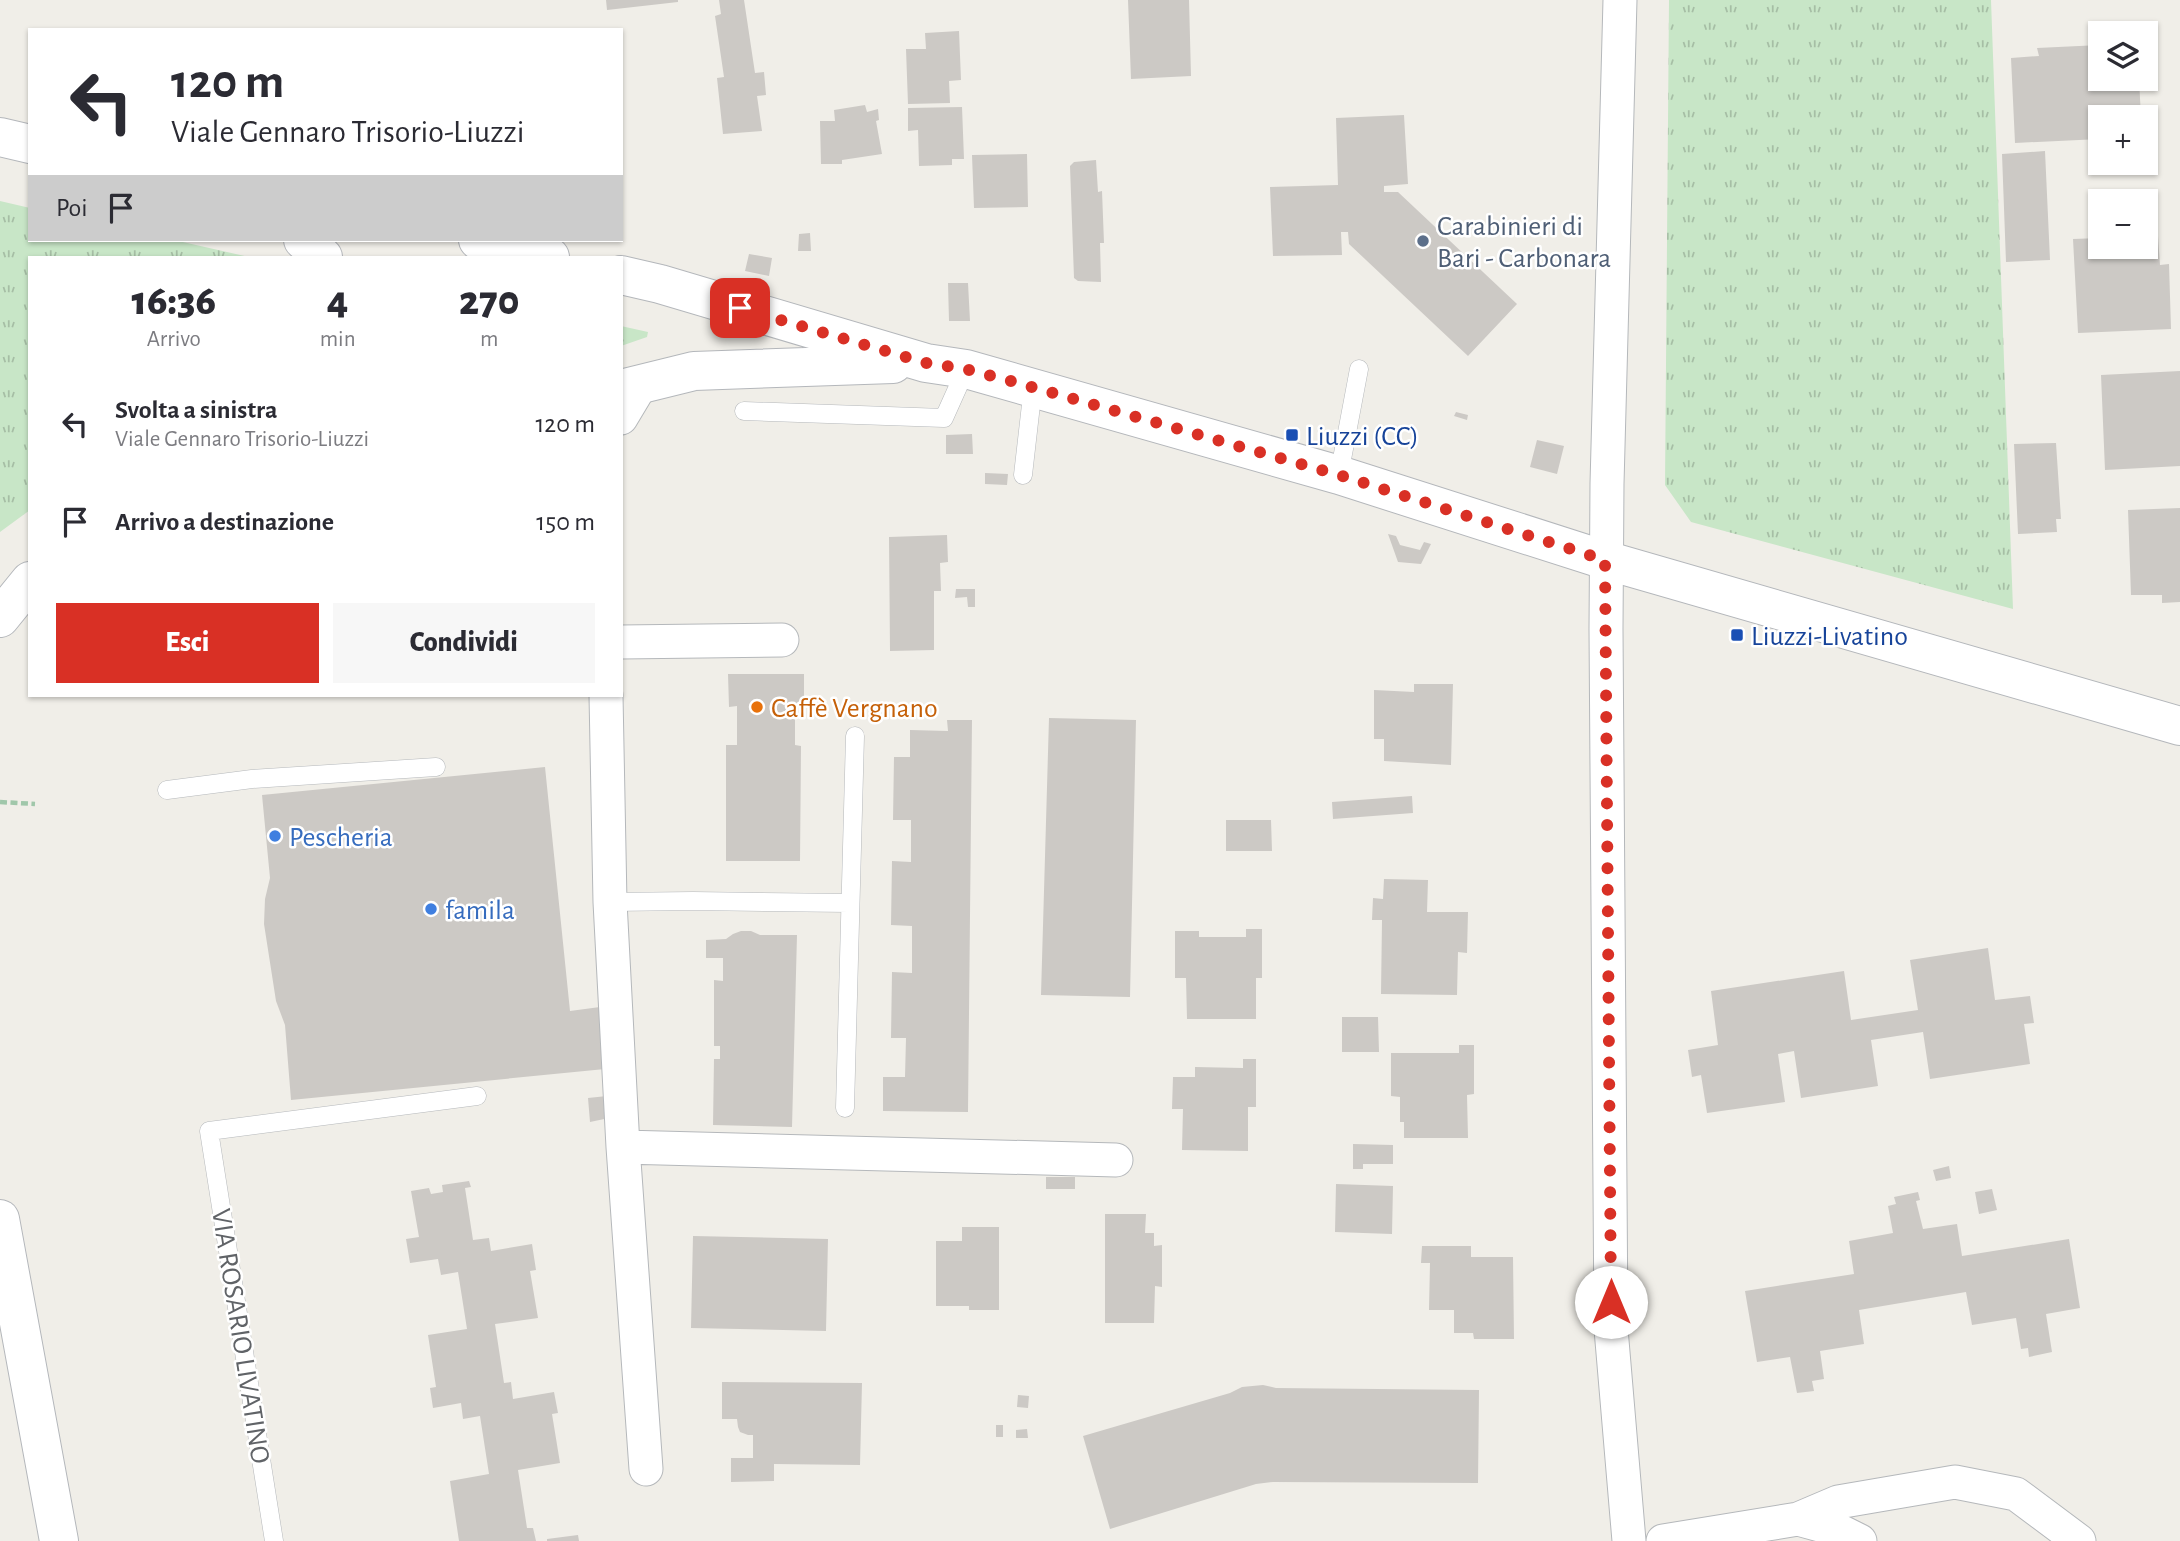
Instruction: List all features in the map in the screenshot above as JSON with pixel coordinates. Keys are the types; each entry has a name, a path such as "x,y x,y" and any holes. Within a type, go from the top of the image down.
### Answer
{"main road":[{"path":"0,137 28,144"},
{"path":"305,242 322,256"},
{"path":"486,242 546,256"},
{"path":"623,275 926,363 965,369 1033,387 1339,475 1605,560 2180,726"},
{"path":"632,386 694,371 926,363"},
{"path":"0,618 19,585"},
{"path":"0,1220 59,1541"}],"street":[{"path":"1620,0 1605,560 1611,1329 1629,1541"},
{"path":"623,412 632,386"},
{"path":"623,642 782,640"},
{"path":"606,697 610,902 623,1147 646,1469"},
{"path":"623,1147 1116,1160"},
{"path":"1663,1541 1798,1519 1838,1502 1955,1482 2016,1494 2079,1541"},
{"path":"1798,1519 1838,1530 1860,1541"}],"lane":[{"path":"744,411 944,418 965,369"},
{"path":"1339,475 1359,369"},
{"path":"1023,475 1033,387"},
{"path":"845,1108 855,736"},
{"path":"167,790 252,779 436,767"},
{"path":"610,902 849,903"},
{"name":"VIA ROSARIO LIVATINO","path":"274,1541 209,1131 477,1096"}],"path":[{"path":"0,802 35,804"}],"green space":[{"path":"1669,0 1991,0 2013,609 1691,522 1665,485"},
{"path":"0,201 28,208 28,242 183,242 245,256 28,256 28,511 0,532"},
{"path":"623,326 648,332 647,337 623,345"}],"building":[{"path":"606,0 678,0 678,2 607,10"},
{"path":"719,0 744,0 755,73 764,72 766,95 757,96 762,131 723,134 717,78 724,77 715,16 721,14"},
{"path":"1128,0 1189,0 1191,76 1131,79"},
{"path":"959,31 961,80 949,81 950,103 908,104 906,49 926,49 925,33"},
{"path":"2088,46 2088,91 2140,91 2140,105 2088,105 2088,140 2015,143 2011,58 2039,56 2037,48"},
{"path":"865,105 867,112 878,109 879,120 876,121 882,154 842,160 842,164 821,164 820,121 835,121 834,110"},
{"path":"962,107 964,159 952,159 952,165 919,166 918,130 908,131 908,108"},
{"path":"1404,115 1408,184 1384,186 1384,192 1398,192 1517,304 1468,356 1349,244 1348,232 1341,232 1342,255 1273,256 1270,187 1338,185 1336,118"},
{"path":"2045,151 2050,260 2006,262 2002,154"},
{"path":"1027,154 1028,207 974,208 972,155"},
{"path":"1096,160 1098,192 1102,191 1104,243 1100,243 1101,282 1078,281 1074,278 1070,166 1074,162"},
{"path":"810,233 811,251 798,251 799,234"},
{"path":"2158,236 2160,265 2169,264 2171,329 2078,333 2073,239 2088,238 2088,259 2158,259"},
{"path":"749,254 772,258 769,276 745,271"},
{"path":"948,283 968,283 970,321 949,321"},
{"path":"2180,371 2180,466 2105,470 2101,375"},
{"path":"1456,412 1468,415 1467,420 1454,416"},
{"path":"972,434 973,454 946,454 946,435"},
{"path":"1537,440 1564,446 1557,474 1530,467"},
{"path":"2056,443 2061,519 2056,519 2057,532 2018,534 2014,444"},
{"path":"985,473 1008,474 1007,485 985,484"},
{"path":"2180,508 2180,602 2162,603 2162,595 2131,595 2128,510"},
{"path":"1388,534 1396,536 1400,545 1420,550 1424,542 1431,544 1421,564 1398,562"},
{"path":"947,535 948,562 940,563 941,591 934,591 934,650 890,651 889,537"},
{"path":"956,589 975,589 975,607 968,607 967,597 955,598"},
{"path":"728,674 804,674 804,707 795,706 795,745 801,746 800,861 726,861 726,745 737,745 737,706 729,707"},
{"path":"1414,684 1453,684 1451,765 1384,761 1384,739 1374,739 1374,690 1414,692"},
{"path":"1049,718 1136,720 1130,997 1041,995"},
{"path":"947,720 972,720 968,1112 883,1111 883,1077 905,1077 906,1038 891,1038 892,972 912,973 912,926 891,925 892,861 911,862 911,820 893,820 894,757 910,757 910,730 948,731"},
{"name":"famila","path":"545,767 570,1011 600,1007 605,1069 291,1100 285,1025 276,1001 264,924 265,899 270,878 262,795"},
{"path":"1412,796 1413,813 1333,819 1332,802"},
{"path":"1226,820 1271,820 1272,851 1226,851"},
{"path":"1384,879 1428,880 1427,912 1468,912 1467,953 1458,952 1457,995 1381,994 1382,920 1372,920 1373,898 1383,899"},
{"path":"1246,929 1262,929 1262,978 1256,978 1256,1019 1187,1019 1186,978 1175,978 1175,931 1199,931 1199,937 1246,937"},
{"path":"741,931 760,935 797,935 792,1127 713,1125 714,1059 720,1059 720,1046 714,1046 714,980 723,981 723,958 706,958 706,940 726,939"},
{"path":"1988,948 1995,1000 2030,996 2034,1023 2024,1024 2030,1064 1930,1079 1923,1032 1871,1040 1878,1086 1801,1098 1794,1051 1778,1054 1785,1102 1707,1113 1701,1075 1692,1077 1688,1050 1718,1045 1711,991 1844,971 1851,1020 1918,1010 1910,960"},
{"path":"1342,1017 1378,1017 1379,1052 1342,1052"},
{"path":"1459,1045 1474,1045 1474,1094 1467,1095 1468,1138 1404,1138 1404,1122 1400,1122 1400,1097 1391,1096 1391,1053 1459,1053"},
{"path":"1243,1059 1256,1059 1256,1107 1248,1107 1248,1151 1182,1150 1183,1109 1172,1109 1173,1077 1195,1077 1195,1067 1243,1068"},
{"path":"607,1096 609,1118 590,1122 588,1098"},
{"path":"1353,1144 1393,1145 1393,1164 1363,1164 1363,1169 1353,1169"},
{"path":"1949,1166 1951,1178 1936,1181 1933,1170"},
{"path":"1046,1177 1075,1177 1075,1189 1046,1189"},
{"path":"469,1181 471,1187 465,1188 473,1240 489,1238 491,1251 532,1244 536,1270 530,1271 538,1318 495,1324 504,1383 511,1382 513,1399 554,1392 558,1413 552,1414 560,1463 518,1470 527,1528 533,1528 536,1541 459,1541 450,1481 489,1474 480,1416 463,1419 461,1403 433,1408 430,1388 436,1387 428,1335 467,1329 458,1272 441,1275 438,1259 410,1263 406,1239 419,1237 411,1191 429,1188 431,1194 443,1192 442,1185"},
{"path":"1336,1184 1393,1186 1392,1234 1335,1232"},
{"path":"1992,1189 1997,1210 1979,1214 1975,1192"},
{"path":"1918,1192 1920,1200 1916,1201 1923,1229 1957,1224 1962,1256 2069,1239 2080,1308 2046,1314 2052,1352 2029,1357 2028,1348 2021,1349 2016,1318 1972,1325 1966,1292 1859,1310 1864,1344 1820,1351 1824,1379 1812,1381 1814,1391 1797,1393 1790,1357 1757,1362 1745,1291 1854,1274 1849,1241 1893,1233 1888,1206 1896,1204 1894,1197"},
{"path":"1105,1214 1146,1214 1145,1233 1154,1233 1154,1246 1162,1245 1162,1287 1155,1286 1154,1323 1105,1323"},
{"path":"962,1227 999,1227 999,1310 936,1306 936,1241 962,1241"},
{"path":"693,1236 828,1239 826,1331 691,1328"},
{"path":"1422,1246 1471,1246 1471,1257 1513,1257 1514,1339 1474,1339 1473,1333 1454,1333 1454,1310 1429,1310 1430,1263 1421,1263"},
{"path":"722,1382 862,1383 860,1465 774,1464 774,1481 731,1482 731,1458 753,1458 753,1435 740,1432 737,1419 722,1419"},
{"path":"1263,1385 1276,1388 1479,1390 1478,1483 1256,1484 1110,1529 1083,1436 1230,1393 1242,1387"},
{"path":"1018,1395 1029,1396 1028,1408 1017,1407"},
{"path":"996,1425 1003,1425 1003,1437 996,1437"},
{"path":"1027,1429 1028,1438 1016,1438 1016,1430"},
{"path":"578,1535 579,1541 547,1541 547,1539"}],"place":[{"name":"Carabinieri di Bari - Carbonara","path":"1423,241"},
{"name":"Liuzzi (CC)","path":"1292,435"},
{"name":"Liuzzi-Livatino","path":"1737,635"},
{"name":"Caffè Vergnano","path":"757,707"},
{"name":"Pescheria","path":"275,836"},
{"name":"famila","path":"431,909"}],"route":[{"path":"740,308 926,363 965,369 1011,381 1339,475 1605,560 1611,1302"}]}
